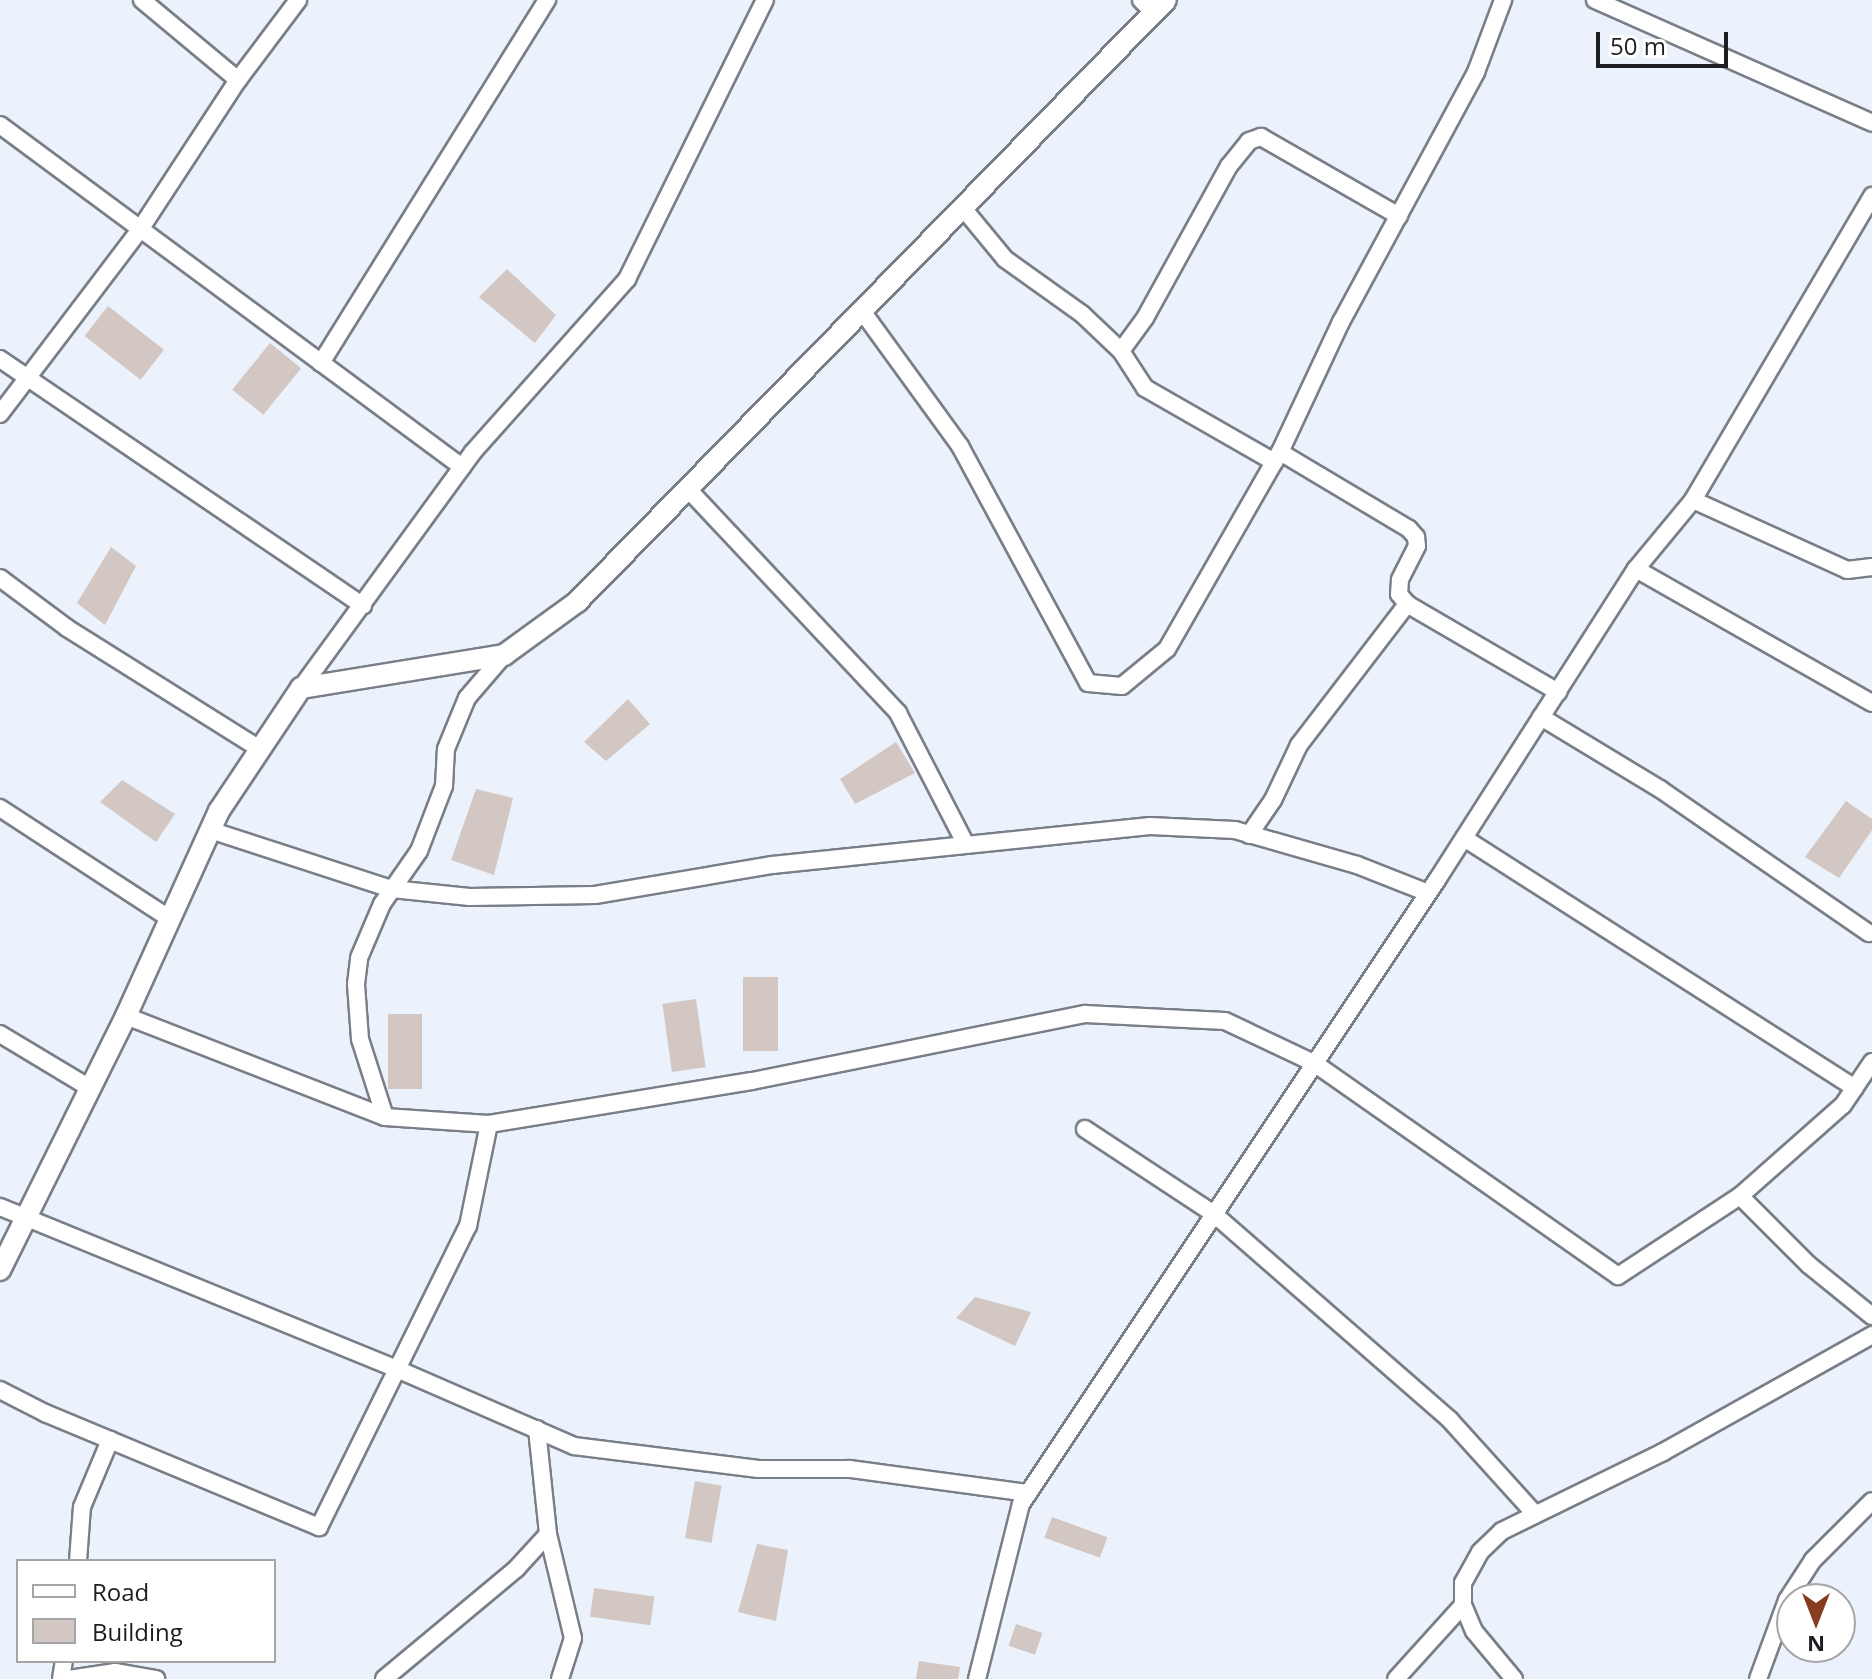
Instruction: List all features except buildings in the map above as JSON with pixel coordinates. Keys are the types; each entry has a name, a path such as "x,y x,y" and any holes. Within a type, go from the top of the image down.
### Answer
{"street":[{"path":"142,0 238,80"},
{"path":"0,414 141,228 238,80 298,0"},
{"path":"321,363 547,0"},
{"path":"0,1270 126,1016 210,830 301,688 462,467 627,279 765,0"},
{"path":"862,311 960,446 1088,683 1122,686 1167,649 1277,457 1341,322 1476,72 1503,0"},
{"path":"1595,0 1872,123"},
{"path":"385,1117 360,1039 356,984 359,958 392,889 419,851 437,809 444,786 446,749 467,698 504,655 577,602 963,208 1154,4"},
{"path":"0,125 462,467"},
{"path":"1121,351 1145,318 1229,166 1249,141 1261,137 1399,216"},
{"path":"977,1679 1021,1504 1428,893 1636,569 1693,500 1872,196"},
{"path":"963,208 1005,259 1082,314 1121,351 1145,388 1409,529 1416,537 1417,546 1400,580 1399,594 1407,604 1558,692"},
{"path":"0,359 363,606"},
{"path":"688,489 898,713 965,843"},
{"path":"1693,500 1847,570 1869,572"},
{"path":"1636,569 1871,700"},
{"path":"0,578 67,628 260,749"},
{"path":"1249,835 1273,800 1299,745 1407,604"},
{"path":"301,688 504,655"},
{"path":"1541,717 1660,789 1869,933"},
{"path":"0,808 170,919"},
{"path":"210,830 392,889 470,897 595,895 772,865 1150,826 1235,830 1357,865 1428,893"},
{"path":"1464,838 1855,1088"},
{"path":"126,1016 385,1117 489,1124 752,1081 1085,1014 1225,1021 1314,1063 1618,1276 1740,1196 1843,1105 1872,1062"},
{"path":"0,1034 90,1088"},
{"path":"0,1390 110,1440 319,1527 468,1226 489,1124"},
{"path":"1085,1129 1214,1214 1450,1420 1534,1513"},
{"path":"1740,1196 1809,1265 1872,1316"},
{"path":"0,1207 397,1369 574,1446 759,1469 850,1469 1028,1493"},
{"path":"1514,1679 1474,1631 1463,1605 1463,1583 1480,1552 1502,1531 1534,1513 1663,1452 1871,1337"},
{"path":"537,1429 548,1534 573,1638 560,1679"},
{"path":"78,1559 82,1507 110,1440"},
{"path":"1758,1679 1793,1590 1830,1541 1872,1501"},
{"path":"384,1679 516,1569 548,1534"},
{"path":"1396,1679 1463,1605"},
{"path":"69,1679 115,1672 156,1679"}]}
